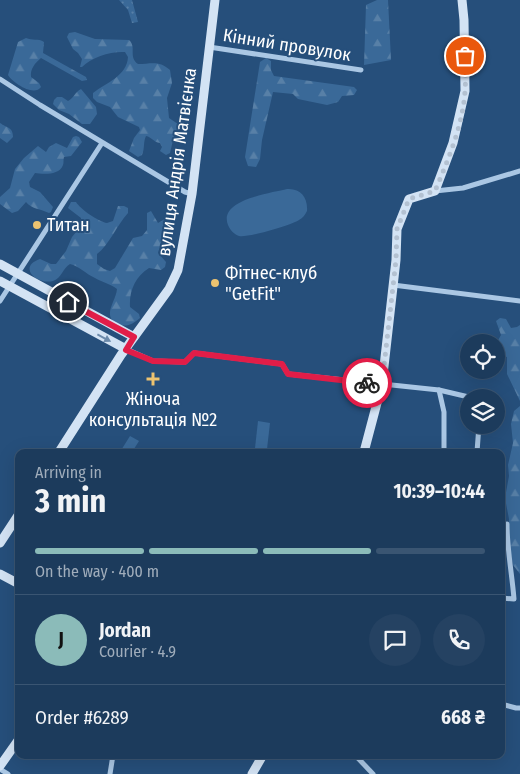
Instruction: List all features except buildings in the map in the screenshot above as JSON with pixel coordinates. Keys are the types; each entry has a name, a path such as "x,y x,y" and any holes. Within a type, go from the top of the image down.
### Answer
{"street":[{"name":"вулиця Андрія Матвієнка","path":"61,449 130,343 169,288 178,270 192,194 215,0"},
{"path":"435,191 453,143 465,91 462,0"},
{"name":"Кінний провулок","path":"209,47 362,70"},
{"path":"0,79 185,192 192,194"},
{"path":"0,301 102,142"},
{"path":"365,449 382,384 397,229 409,199 435,191 463,188 520,171"},
{"path":"0,264 130,343 153,361 185,362 194,353 282,364 288,374 439,390 460,395"},
{"path":"0,281 130,343"},
{"path":"393,285 520,300"},
{"path":"439,390 444,412 444,449"},
{"path":"477,449 478,434"},
{"path":"0,543 15,520"},
{"path":"505,598 514,599 507,544 507,524"},
{"path":"0,574 15,582"},
{"path":"505,705 520,708"},
{"path":"8,774 0,768 15,745"},
{"path":"110,774 112,759"},
{"path":"252,774 261,759"},
{"path":"359,759 373,774"}],"green space":[{"path":"119,0 132,0 138,22 132,23 128,10"},
{"path":"377,0 388,0 391,60 364,65 366,5"},
{"path":"75,32 95,39 129,40 135,61 138,64 158,64 170,70 172,83 167,98 169,118 178,124 179,127 174,136 170,153 166,155 160,151 162,147 160,143 146,136 142,155 138,157 129,151 134,138 140,130 139,127 118,117 110,107 97,102 93,98 93,93 120,74 127,64 128,57 125,52 108,54 80,67 82,59 73,49 67,37 69,33"},
{"path":"26,38 44,42 43,53 86,77 87,80 82,81 41,58 31,71 31,77 41,87 38,90 29,90 14,82 8,75 18,42"},
{"path":"266,58 271,61 271,70 274,76 354,87 357,90 354,95 342,96 338,102 327,105 298,99 293,94 273,92 262,140 260,159 256,167 248,166 245,157 260,62"},
{"path":"81,89 96,107 97,114 90,124 82,124 69,114 59,110 53,104 57,97 62,97 68,101"},
{"path":"0,123 12,131 13,137 7,143 0,138"},
{"path":"76,136 82,142 71,156 64,157 61,169 50,174 35,173 29,182 30,187 40,192 53,207 51,212 33,208 26,202 18,211 12,213 0,204 0,197 10,188 15,169 24,158 38,146 46,152 49,147 56,143 67,148 73,137"},
{"path":"287,189 300,192 305,198 307,211 300,219 279,228 244,236 237,235 230,229 227,216 231,209 238,204 248,199"},
{"path":"71,202 76,202 90,215 107,223 113,221 118,206 128,208 128,213 97,254 97,264 110,271 115,268 133,238 142,236 147,230 147,213 151,211 158,223 168,217 175,221 174,226 168,227 163,236 158,253 166,262 165,267 161,270 149,268 134,285 130,307 139,314 140,318 132,324 118,324 111,317 111,308 117,289 76,266 70,264 56,280 47,282 36,278 30,271 30,266 33,262 40,259 56,264 81,226 81,218 68,208"},
{"path":"500,318 506,319 511,328 520,325 520,401 507,374 505,334 501,334 496,321"},
{"path":"520,406 520,574 513,565 509,546 509,519 505,498 509,476 508,465 513,443 511,424 514,411"},
{"path":"258,421 270,423 267,449 255,448"},
{"path":"130,436 139,441 134,449 122,449"}],"way so far":[{"path":"367,383 382,384 399,222 409,199 435,191 443,171 453,143 465,91 465,56"}],"place":[{"name":"Титан","path":"37,225"},
{"name":"Фітнес-клуб \"GetFit\"","path":"215,283"},
{"name":"Жіноча консультація №2","path":"153,379"}],"route":[{"path":"68,302 134,337 126,350 153,361 185,362 194,353 282,364 288,374 367,383"}]}
